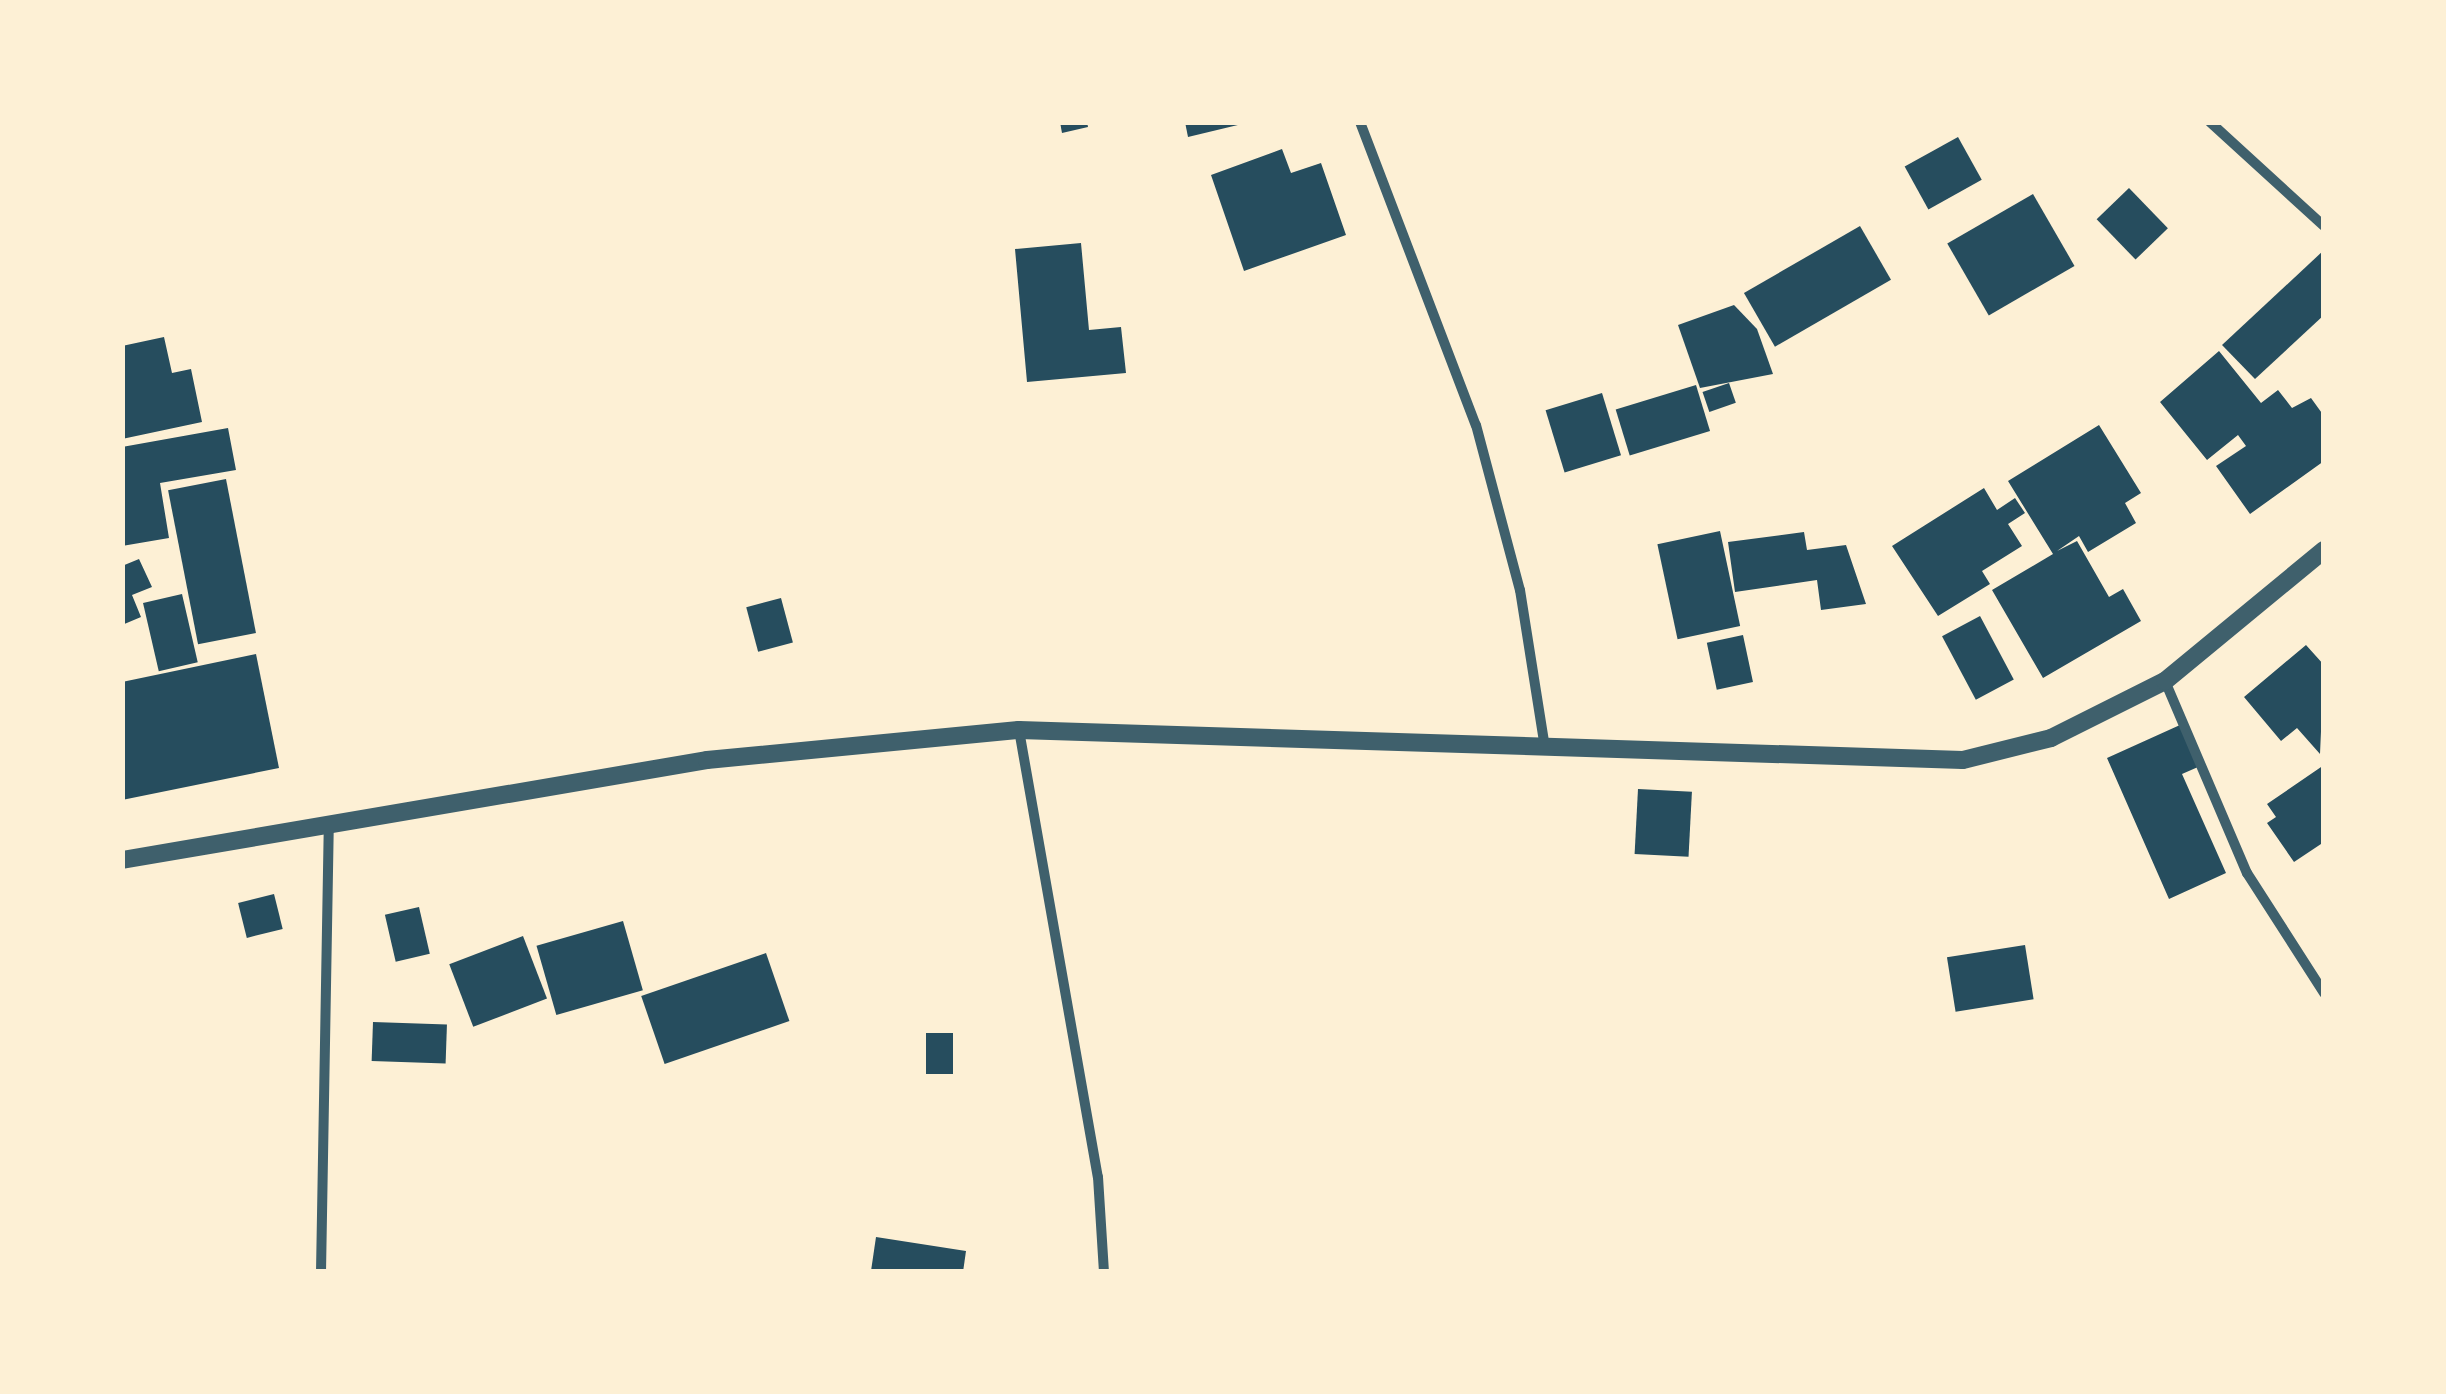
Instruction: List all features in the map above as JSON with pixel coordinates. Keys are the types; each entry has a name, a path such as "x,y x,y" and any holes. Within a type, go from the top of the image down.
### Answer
{"street":[{"path":"1360,122 1476,425 1520,590 1544,741"},
{"path":"2210,122 2324,226"},
{"path":"122,860 329,829 707,760 1019,730 1544,741 1876,764 1964,760 2052,738 2166,681 2324,550"},
{"path":"2166,681 2247,873 2324,993"},
{"path":"1019,730 1098,1177 1104,1272"},
{"path":"321,1272 329,829"}],"building":[{"path":"1060,122 1087,122 1088,127 1062,133"},
{"path":"1185,122 1242,122 1242,124 1188,137"},
{"path":"1958,137 1982,180 1928,209 1905,167"},
{"path":"1282,149 1291,173 1321,163 1346,235 1244,271 1211,175"},
{"path":"2129,188 2168,228 2136,260 2097,219"},
{"path":"2033,194 2074,266 1989,315 1947,244"},
{"path":"1860,226 1891,280 1775,347 1744,293"},
{"path":"1081,243 1089,330 1121,327 1126,373 1027,382 1015,249"},
{"path":"2324,250 2324,315 2255,379 2222,345"},
{"path":"1734,305 1757,329 1773,374 1700,388 1678,325"},
{"path":"164,337 172,373 191,369 202,422 122,439 122,346"},
{"path":"2219,351 2261,403 2278,390 2292,408 2311,398 2324,416 2324,461 2250,514 2216,466 2246,446 2238,435 2207,460 2160,402"},
{"path":"1729,383 1736,403 1709,412 1703,392"},
{"path":"1696,385 1710,431 1630,455 1616,410"},
{"path":"1602,393 1621,455 1565,472 1546,410"},
{"path":"2099,425 2141,493 2125,503 2136,523 2088,552 2079,536 2057,551 2077,541 2109,597 2123,589 2141,621 2043,678 1992,590 2053,554 2008,481"},
{"path":"228,428 236,470 160,483 169,538 122,546 122,447"},
{"path":"226,479 256,633 198,644 168,490"},
{"path":"1984,488 1997,510 2015,498 2025,513 2008,524 2022,546 1982,571 1990,584 1938,616 1892,546"},
{"path":"1720,531 1740,626 1678,639 1657,544"},
{"path":"1804,532 1807,550 1846,545 1866,604 1821,610 1817,580 1735,592 1728,542"},
{"path":"139,559 152,587 132,595 141,617 122,625 122,566"},
{"path":"182,594 198,662 159,671 143,603"},
{"path":"781,598 793,642 758,652 746,607"},
{"path":"1980,616 2014,680 1976,700 1942,636"},
{"path":"1743,635 1753,682 1717,690 1707,643"},
{"path":"2306,645 2324,665 2320,754 2297,728 2281,741 2244,697"},
{"path":"256,654 279,768 122,800 122,682"},
{"path":"2180,725 2198,767 2182,774 2226,873 2169,899 2107,758"},
{"path":"2324,765 2324,842 2294,862 2267,823 2276,817 2267,804"},
{"path":"1638,789 1692,792 1689,857 1635,854"},
{"path":"274,894 283,929 247,938 238,903"},
{"path":"419,907 430,954 396,962 385,915"},
{"path":"623,921 643,990 556,1015 536,946"},
{"path":"523,936 547,999 473,1027 449,964"},
{"path":"2025,945 2034,999 1956,1012 1947,957"},
{"path":"766,953 789,1021 665,1064 641,996"},
{"path":"373,1022 447,1025 446,1064 372,1061"},
{"path":"926,1033 953,1033 953,1074 926,1074"},
{"path":"876,1237 966,1251 963,1272 871,1271"}]}
